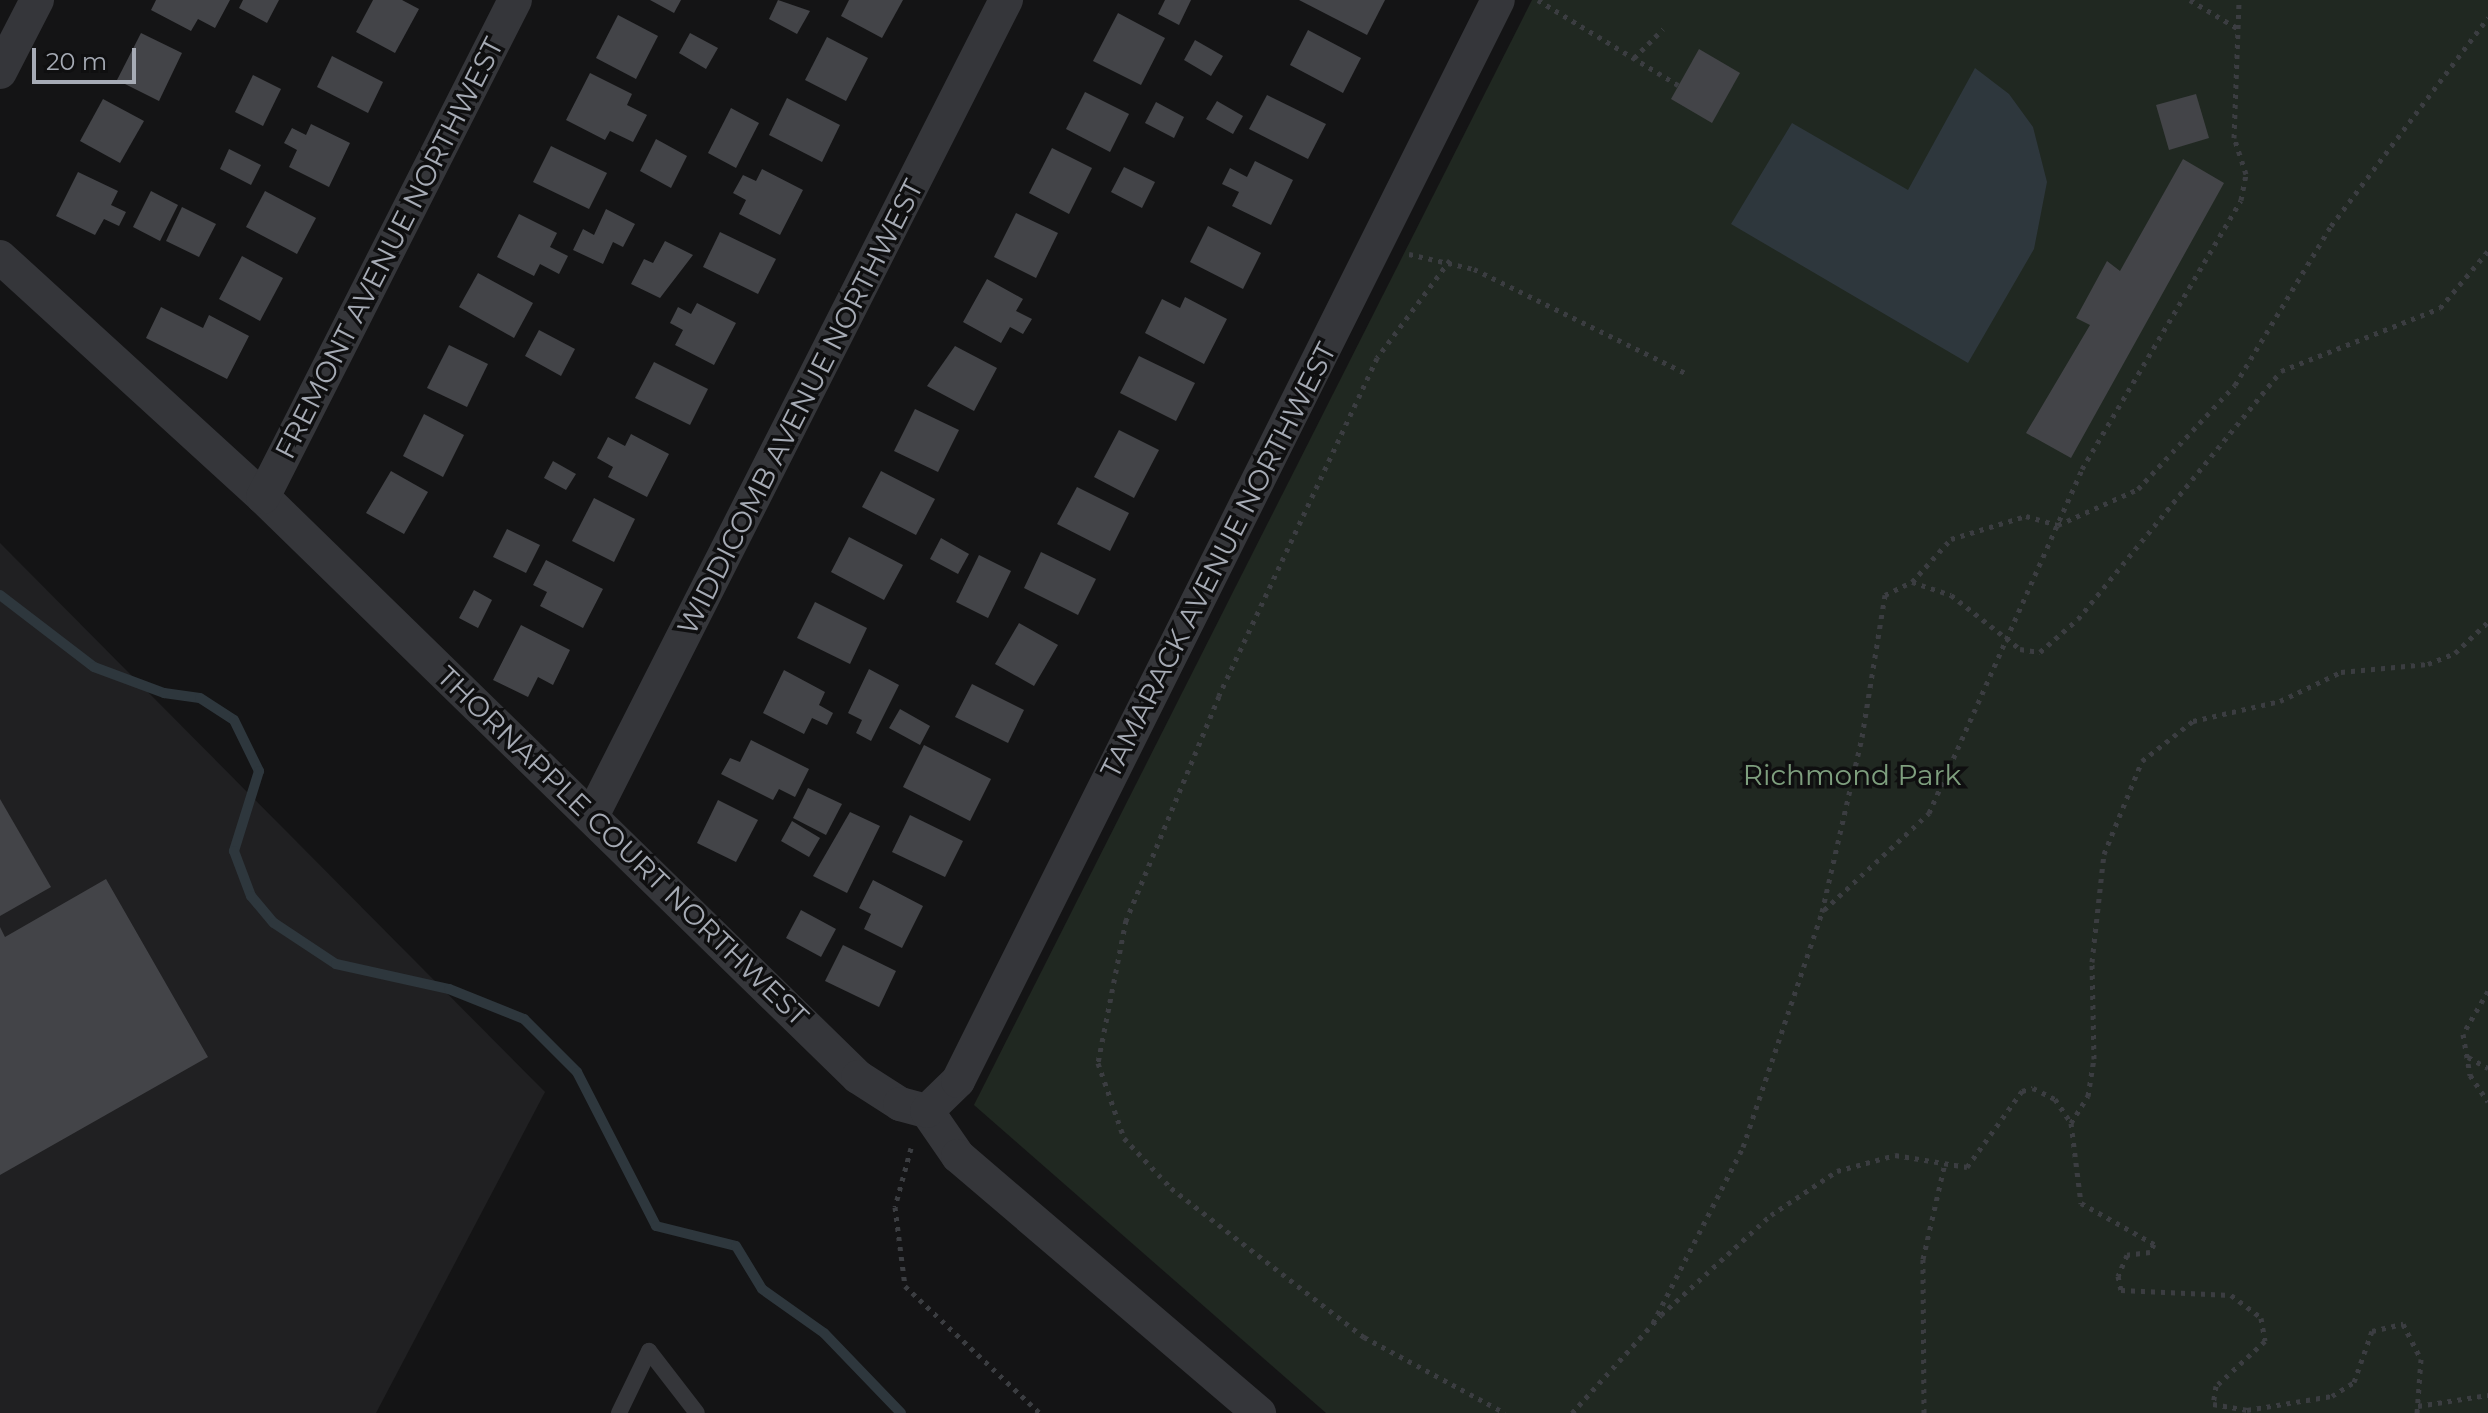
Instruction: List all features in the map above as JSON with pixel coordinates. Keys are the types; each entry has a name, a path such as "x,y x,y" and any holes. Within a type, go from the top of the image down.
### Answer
{"street":[{"path":"0,72 37,0"},
{"name":"FREMONT AVENUE NORTHWEST","path":"263,497 515,0"},
{"name":"WIDDICOMB AVENUE NORTHWEST","path":"593,814 1006,0"},
{"name":"TAMARACK AVENUE NORTHWEST","path":"927,1111 958,1081 1498,0"},
{"name":"THORNAPPLE COURT NORTHWEST","path":"0,257 263,497 593,814 858,1077 900,1104 927,1111"},
{"path":"927,1111 958,1156 1259,1413"}],"lane":[{"path":"619,1413 649,1351 697,1413"}],"path":[{"path":"1538,0 1678,85"},
{"path":"2190,0 2237,28"},
{"path":"1822,912 1929,813 2082,469 2241,200 2246,174 2234,138 2239,0"},
{"path":"1653,1323 1743,1147 1822,912 1862,737 1885,595 1912,582 1951,539 2026,516 2058,525 2138,489 2235,385 2331,226 2488,18"},
{"path":"1634,58 1663,29"},
{"path":"1380,237 1419,260 1450,260 1685,373"},
{"path":"1912,582 1951,595 2020,649 2040,652 2078,619 2281,371 2440,308 2488,251"},
{"path":"1450,260 1377,358 1219,696 1126,920 1098,1063 1124,1138 1171,1188 1364,1337 1505,1413"},
{"path":"2071,1123 2088,1096 2094,1059 2092,962 2104,854 2142,761 2193,721 2280,701 2341,672 2428,664 2455,653 2488,622"},
{"path":"2488,993 2481,999 2463,1034 2467,1057 2488,1102"},
{"path":"2467,1057 2488,1068"},
{"path":"1572,1413 1653,1323 1771,1215 1837,1171 1895,1155 1967,1167 2022,1091 2033,1088 2055,1099 2071,1123 2081,1203 2154,1244 2150,1252 2127,1255 2118,1276 2121,1290 2231,1295 2261,1318 2265,1341 2216,1386 2213,1404 2247,1410 2332,1396 2354,1382 2372,1331 2384,1323 2403,1324 2421,1359 2418,1410 2488,1395"},
{"path":"927,1111 904,1164 895,1207 905,1286 1040,1413"},
{"path":"1924,1413 1923,1259 1945,1163"}],"shaded area":[{"path":"1975,68 2009,94 2033,127 2047,182 2034,249 1968,363 1731,224 1792,123 1908,190"},
{"path":"0,543 545,1092 376,1413 0,1413"}],"green space":[{"name":"Richmond Park","path":"1532,0 2488,0 2488,1413 1326,1413 974,1105"}],"building":[{"path":"156,0 230,0 215,28 198,19 191,31 151,10"},
{"path":"243,0 279,0 267,23 239,8"},
{"path":"373,0 402,0 419,9 395,53 356,32"},
{"path":"650,0 681,0 674,13"},
{"path":"778,0 810,11 797,34 769,19"},
{"path":"849,0 903,0 882,38 841,16"},
{"path":"1165,0 1191,0 1179,25 1158,14"},
{"path":"1299,0 1385,0 1367,35"},
{"path":"1118,13 1165,38 1141,85 1093,61"},
{"path":"618,15 658,36 636,79 596,58"},
{"path":"1308,30 1361,58 1343,93 1290,65"},
{"path":"141,33 182,53 159,101 117,80"},
{"path":"690,33 718,48 706,69 679,53"},
{"path":"827,37 868,58 846,101 805,80"},
{"path":"1195,40 1223,56 1211,76 1184,60"},
{"path":"1699,49 1740,73 1712,123 1671,99"},
{"path":"332,56 383,82 368,113 317,87"},
{"path":"590,73 632,94 627,105 647,115 633,142 610,131 605,140 566,120"},
{"path":"253,75 281,89 263,126 235,112"},
{"path":"1085,92 1129,114 1110,152 1066,129"},
{"path":"2196,94 2209,138 2169,150 2156,105"},
{"path":"1267,95 1326,124 1308,159 1249,129"},
{"path":"787,98 840,125 822,162 769,135"},
{"path":"103,99 144,121 120,163 80,141"},
{"path":"1217,101 1243,116 1233,134 1206,119"},
{"path":"1156,102 1184,117 1174,138 1145,123"},
{"path":"731,108 759,123 736,168 708,153"},
{"path":"311,124 350,143 329,187 289,167 297,150 284,143 292,128 306,135"},
{"path":"656,139 687,156 671,188 640,171"},
{"path":"551,146 607,173 589,209 533,182"},
{"path":"1052,148 1092,168 1069,214 1029,193"},
{"path":"229,149 261,165 251,185 220,169"},
{"path":"2183,159 2224,183 2071,458 2026,433 2090,325 2076,318 2107,261 2120,271"},
{"path":"1255,161 1293,180 1271,225 1232,206 1239,192 1222,184 1230,168 1247,177"},
{"path":"1124,167 1155,182 1142,208 1111,192"},
{"path":"762,169 803,190 780,235 739,214 746,200 733,193 743,175 756,181"},
{"path":"78,172 118,191 111,205 126,212 119,226 104,219 95,235 56,216"},
{"path":"151,191 178,205 160,241 133,227"},
{"path":"265,191 316,218 297,254 246,227"},
{"path":"182,207 216,224 199,257 166,241"},
{"path":"606,209 635,224 623,247 613,242 603,264 573,250 583,229 594,235"},
{"path":"1016,213 1058,233 1036,278 994,257"},
{"path":"519,214 557,233 550,247 568,256 559,274 540,264 534,276 497,257"},
{"path":"1208,226 1261,253 1243,289 1190,262"},
{"path":"720,232 776,259 758,294 703,267"},
{"path":"665,241 693,255 660,298 631,284 644,259 653,263"},
{"path":"242,256 283,278 260,321 219,299"},
{"path":"478,273 533,303 514,338 459,307"},
{"path":"987,279 1023,299 1016,311 1032,319 1023,334 1010,327 1001,343 963,322"},
{"path":"1185,297 1227,319 1204,364 1145,333 1162,299 1180,308"},
{"path":"697,303 736,323 714,365 675,345 683,330 670,323 678,307 691,314"},
{"path":"161,307 203,328 209,315 249,336 227,379 146,338"},
{"path":"539,330 575,349 561,376 525,356"},
{"path":"449,345 488,364 467,407 427,388"},
{"path":"955,346 997,368 974,411 927,386"},
{"path":"1139,356 1195,383 1176,421 1120,393"},
{"path":"654,362 708,389 690,425 635,398"},
{"path":"915,409 959,430 938,472 894,451"},
{"path":"424,414 464,435 443,477 403,456"},
{"path":"1119,430 1159,450 1134,498 1094,477"},
{"path":"631,434 669,454 647,497 608,477 613,467 597,458 608,437 625,446"},
{"path":"553,461 576,474 566,490 544,478"},
{"path":"391,471 428,492 404,534 366,513"},
{"path":"881,471 935,499 916,535 862,507"},
{"path":"1077,487 1129,513 1110,551 1057,524"},
{"path":"594,498 635,519 614,562 572,541"},
{"path":"507,529 540,545 526,573 493,557"},
{"path":"849,537 903,565 884,600 831,572"},
{"path":"941,538 969,554 958,574 930,559"},
{"path":"1041,552 1096,579 1078,615 1024,588"},
{"path":"979,555 1011,571 988,618 956,602"},
{"path":"546,560 603,589 583,628 540,606 547,592 533,585"},
{"path":"474,590 492,600 478,628 459,618"},
{"path":"815,602 867,628 850,664 797,638"},
{"path":"1019,623 1058,645 1034,686 995,664"},
{"path":"521,625 570,650 553,685 538,677 528,697 493,680"},
{"path":"869,669 899,685 871,741 856,733 862,720 848,713"},
{"path":"784,670 825,692 819,705 833,713 827,725 812,718 804,734 763,713"},
{"path":"972,684 1024,710 1008,743 955,717"},
{"path":"900,709 930,726 920,745 889,728"},
{"path":"751,740 809,769 795,797 779,789 773,800 721,774 730,758 740,762"},
{"path":"924,745 991,779 970,821 903,787"},
{"path":"808,788 842,804 826,835 793,818"},
{"path":"0,799 51,887 0,916"},
{"path":"718,800 758,820 736,862 697,843"},
{"path":"850,812 880,826 847,893 813,876"},
{"path":"910,815 963,841 945,877 892,852"},
{"path":"792,821 820,838 809,857 781,841"},
{"path":"106,879 208,1057 0,1175 0,927 5,937"},
{"path":"873,880 923,906 902,948 864,929 871,914 859,908"},
{"path":"801,910 836,929 821,957 786,938"},
{"path":"843,945 896,971 879,1007 825,981"}],"waterway":[{"path":"0,595 94,667 164,693 200,698 234,720 259,771 234,851 251,896 274,923 336,964 449,989 524,1019 577,1072 656,1226 736,1246 762,1289 824,1333 901,1413"}]}
